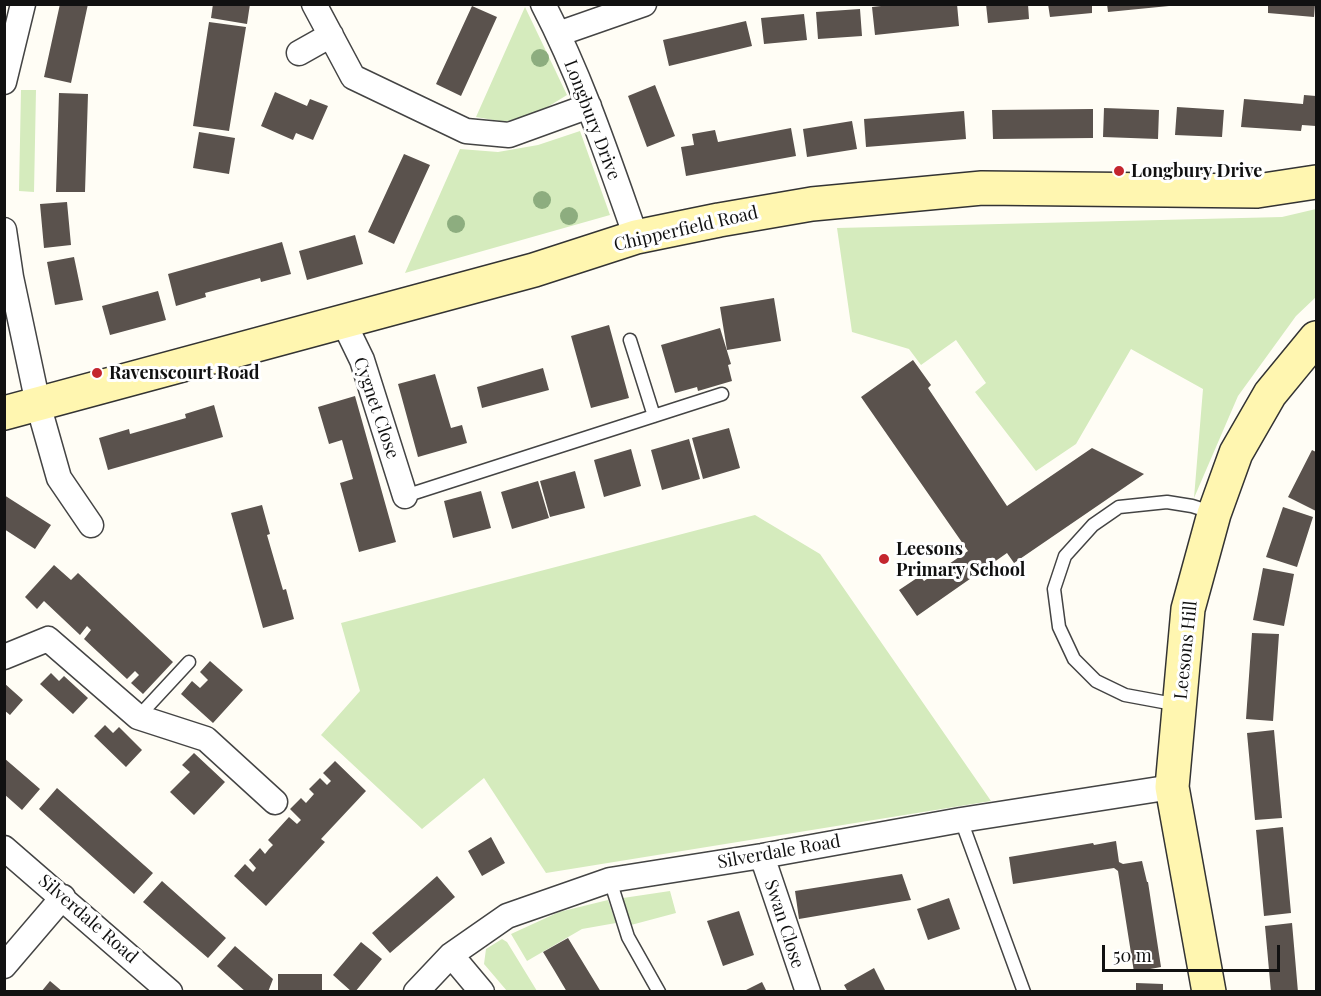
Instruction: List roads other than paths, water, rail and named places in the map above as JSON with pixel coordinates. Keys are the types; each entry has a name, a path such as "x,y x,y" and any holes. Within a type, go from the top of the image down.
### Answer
{"street":[{"path":"4,82 23,4"},
{"path":"314,4 353,77 466,131 509,135 589,106"},
{"name":"Longbury Drive","path":"543,4 589,106 636,237"},
{"path":"558,34 644,4"},
{"path":"299,53 331,35"},
{"name":"Chipperfield Road","path":"4,413 344,323 534,270 636,237 719,219 812,204 982,188 1257,191 1317,182"},
{"path":"4,230 11,278 38,404 59,478 91,525"},
{"name":"Cygnet Close","path":"344,323 362,360 405,496"},
{"name":"Leesons Hill","path":"1209,992 1172,787 1188,609 1214,514 1236,453 1270,394 1317,338"},
{"path":"4,657 48,639 138,717 206,739 275,802"},
{"name":"Silverdale Road","path":"416,992 452,955 507,916 610,880 762,856 961,820 1172,787"},
{"name":"Silverdale Road","path":"4,848 170,992"},
{"name":"Swan Close","path":"762,856 803,983 808,992"},
{"path":"4,966 63,897"},
{"path":"452,955 482,992"}],"lane":[{"path":"630,340 654,416"},
{"path":"405,496 722,394"},
{"path":"1180,706 1125,695 1096,681 1074,659 1059,627 1054,589 1065,556 1093,525 1119,507 1167,502 1192,506 1214,514"},
{"path":"138,717 189,662"},
{"path":"961,820 1024,992"},
{"path":"610,880 628,937 659,992"}],"place":[{"name":"Longbury Drive","path":"1119,171"},
{"name":"Ravenscourt Road","path":"97,373"},
{"name":"Leesons Primary School","path":"884,559"}]}
